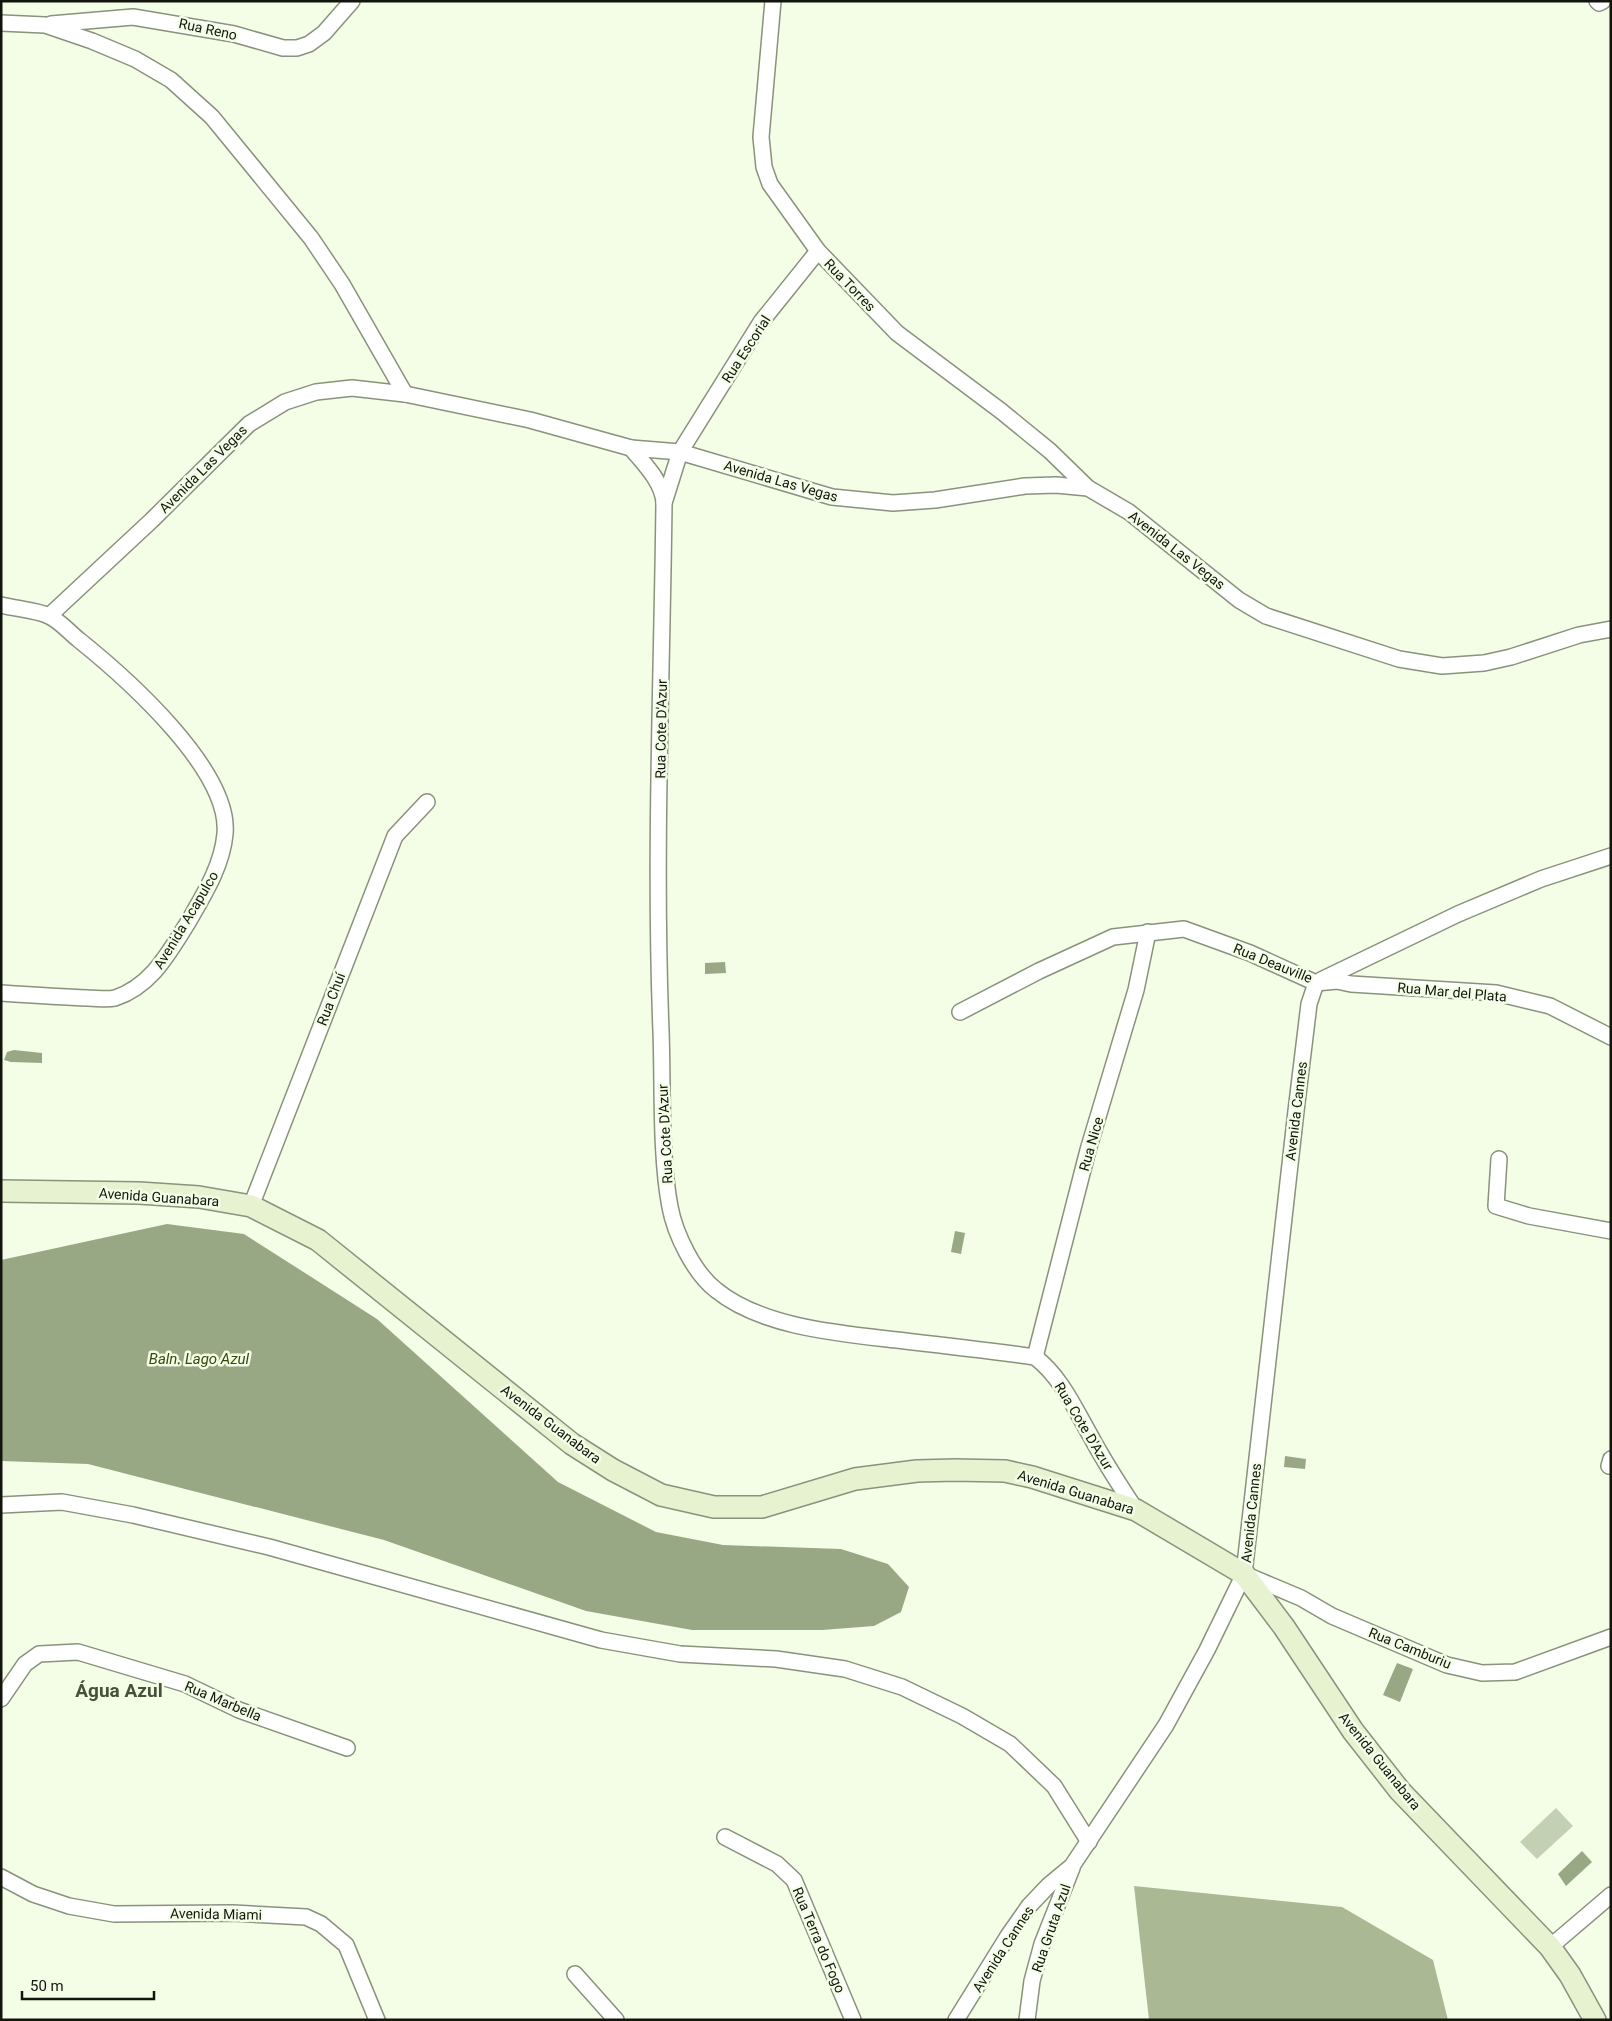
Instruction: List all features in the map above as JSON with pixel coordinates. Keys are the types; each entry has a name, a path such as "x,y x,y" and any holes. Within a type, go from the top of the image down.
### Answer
{"street":[{"name":"Rua Reno","path":"44,25 132,16 234,34 283,48 297,48 309,44 324,33 352,1"},
{"name":"Rua Torres","path":"773,1 761,137 764,167 770,184 818,252 896,333 1022,428 1050,451 1088,488"},
{"path":"1597,1 1603,1"},
{"path":"1,23 44,25 92,41 135,59 171,80 212,117 311,238 342,284 405,394"},
{"name":"Rua Escorial","path":"680,452 761,322 818,252"},
{"name":"Avenida Las Vegas","path":"49,616 152,520 249,424 285,402 316,392 352,388 405,394 530,420 631,448 680,452 832,497 893,503 935,500 1025,486 1056,485 1088,488 1129,512 1240,600 1266,616 1399,659 1442,666 1484,663 1511,657 1579,635 1611,629"},
{"path":"631,448 648,469 663,494 664,503"},
{"name":"Rua Cote D'Azur","path":"680,452 664,503 658,967 665,1156 670,1207 680,1240 712,1288 730,1301 764,1316 863,1336 1035,1356 1046,1365 1072,1402 1101,1454 1136,1510"},
{"name":"Avenida Acapulco","path":"1,605 49,616 136,690 180,737 210,777 222,811 226,833 219,864 203,897 168,955 154,974 136,988 113,998 54,997 1,993"},
{"name":"Rua Chuí","path":"251,1206 395,836 427,802"},
{"name":"Rua Deauville","path":"960,1012 1039,971 1113,937 1148,932 1184,929 1250,953 1316,982 1474,907 1541,879 1611,856"},
{"name":"Rua Nice","path":"1035,1356 1088,1150 1136,990 1148,932"},
{"name":"Rua Mar del Plata","path":"1316,982 1337,981 1351,984 1496,993 1550,1006 1611,1037"},
{"name":"Avenida Cannes","path":"956,2020 1029,1906 1049,1885 1072,1866 1166,1725 1207,1650 1244,1574 1297,1101 1309,1004 1316,982"},
{"path":"1499,1159 1496,1206 1529,1216 1611,1231"},
{"name":"Avenida Guanabara","path":"1,1191 139,1193 199,1197 251,1206 318,1240 572,1444 613,1470 661,1495 714,1507 762,1507 855,1479 917,1471 1005,1471 1078,1490 1136,1510 1244,1574 1284,1627 1352,1730 1400,1791 1550,1947 1570,1975 1595,2020"},
{"path":"1,1505 62,1502 133,1514 269,1546 601,1640 680,1654 776,1659 845,1669 902,1687 962,1716 1010,1744 1054,1786 1089,1842"},
{"name":"Rua Camburiu","path":"1244,1574 1301,1598 1332,1616 1447,1665 1482,1673 1515,1672 1611,1637"},
{"name":"Rua Marbella","path":"1,1699 26,1664 39,1654 78,1652 185,1684 239,1710 347,1748"},
{"name":"Rua Terra do Fogo","path":"725,1837 778,1864 794,1880 853,2020"},
{"name":"Rua Gruta Azul","path":"1027,2020 1032,1982 1042,1944 1072,1866"},
{"name":"Avenida Miami","path":"1,1877 33,1894 69,1906 114,1914 233,1913 306,1918 321,1924 346,1945 377,2020"},
{"path":"1550,1947 1611,1895"},
{"path":"575,1974 616,2020"}],"shaded area":[{"path":"1556,1808 1573,1826 1537,1859 1520,1842"},
{"path":"1134,1886 1342,1907 1433,1960 1448,2020 1149,2020"}],"water":[{"path":"725,962 726,973 705,974 705,963"},
{"path":"14,1050 42,1053 42,1063 4,1060 7,1052"},
{"name":"Baln. Lago Azul","path":"167,1224 244,1234 377,1319 558,1482 656,1532 723,1545 841,1549 888,1564 909,1587 901,1612 874,1626 822,1630 692,1630 586,1611 384,1540 88,1464 1,1461 1,1260"},
{"path":"955,1231 965,1233 961,1254 951,1252"},
{"path":"1285,1456 1306,1459 1305,1469 1284,1467"},
{"path":"1397,1663 1413,1669 1400,1702 1383,1695"},
{"path":"1582,1851 1592,1862 1566,1886 1558,1874"}],"district":[{"name":"Água Azul","path":"119,1690"}]}
